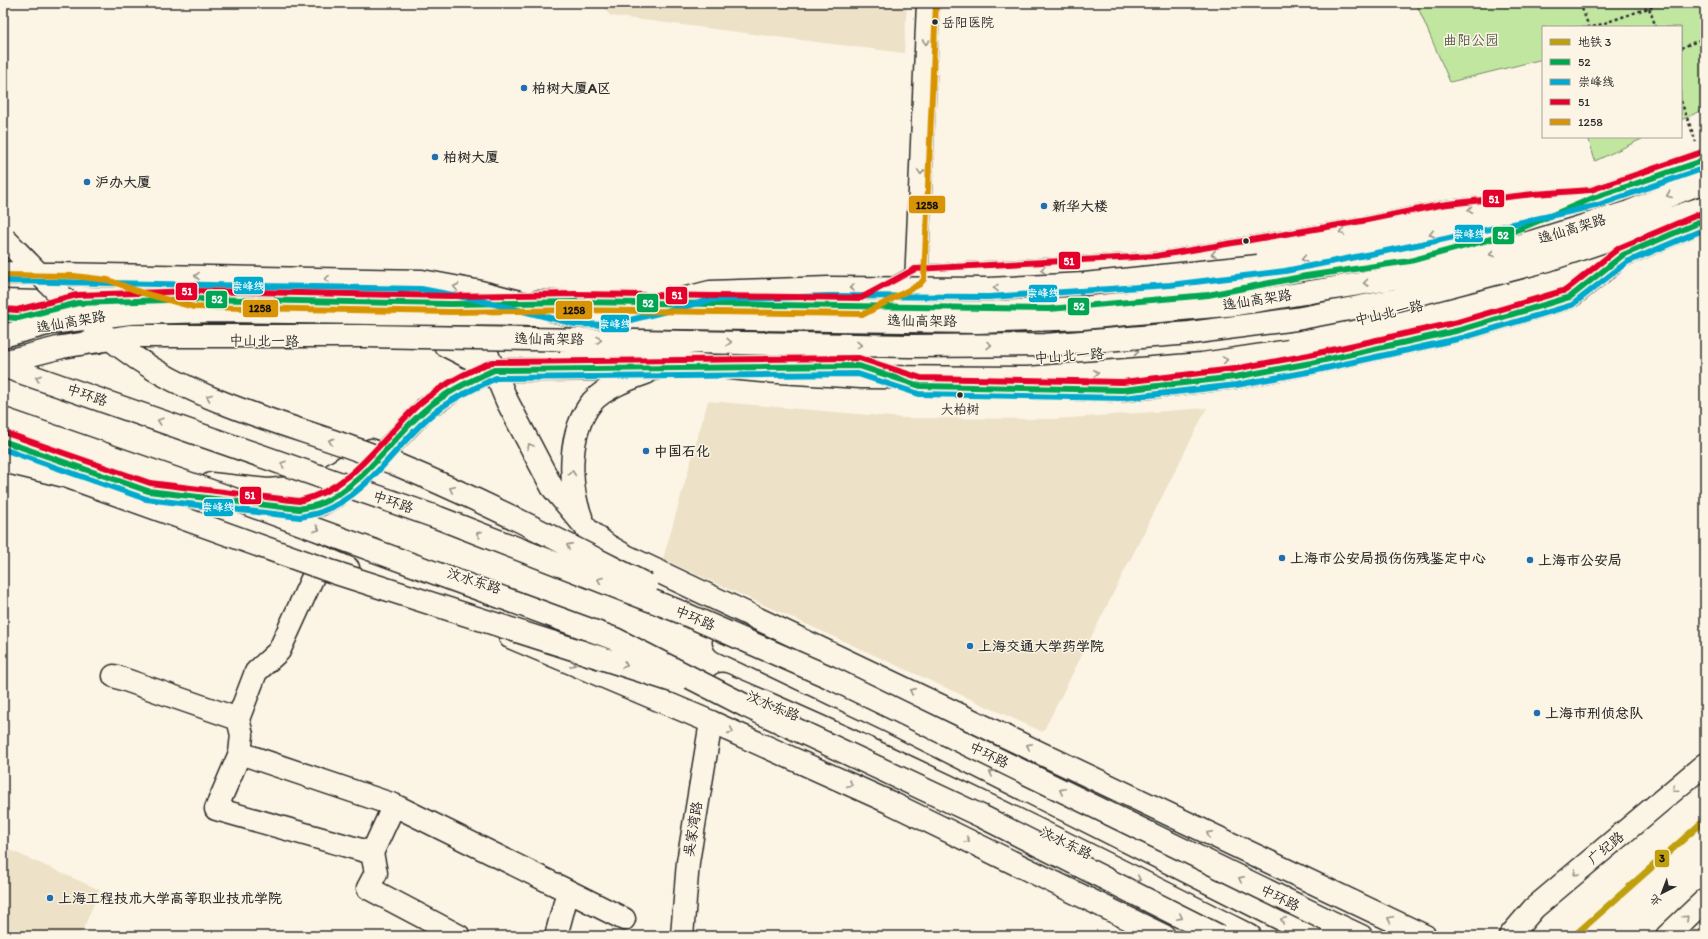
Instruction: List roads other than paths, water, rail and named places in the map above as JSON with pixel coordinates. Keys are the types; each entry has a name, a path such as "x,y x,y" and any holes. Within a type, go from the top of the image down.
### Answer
{"main road":[{"path":"920,376 915,307 928,3"},
{"name":"中山北一路","path":"10,318 78,304 123,300 195,298 451,304 574,302 1049,309 1208,295 1306,276 1410,260 1502,236 1593,198 1704,167"},
{"name":"逸仙高架路","path":"3,336 52,323 130,313 219,311 978,322 1082,318 1236,304 1384,280 1489,255 1629,212 1704,167"},
{"path":"863,306 916,277 1157,264 1363,229 1440,213 1535,202 1593,198"},
{"path":"610,316 710,292 829,288 989,288 1076,285 1169,277 1282,263 1421,236 1593,198"},
{"name":"逸仙高架路","path":"3,362 62,347 130,336 918,346 1045,345 1190,332 1296,319 1396,300 1548,260 1705,207"},
{"name":"中山北一路","path":"920,376 1174,350 1358,321 1615,259 1705,220"},
{"path":"3,237 64,300 129,352 161,374 193,390 244,411 400,466 494,509 829,677"},
{"path":"437,341 762,371 861,377 1028,378 1195,365 1289,351 1390,332 1473,312 1523,297 1615,259"},
{"path":"211,484 268,490 315,486 355,462 425,409 460,386 494,370 860,366 920,376 1123,390 1235,377 1311,363 1460,330 1570,296 1615,259"},
{"path":"3,267 75,268 110,272 145,284 195,298"},
{"path":"33,268 123,300"},
{"path":"3,273 422,281 476,291 576,316"},
{"name":"中山北一路","path":"3,301 78,304"},
{"path":"437,341 475,325 500,303"},
{"name":"汶水东路","path":"451,304 475,325 507,401 552,487 586,527 629,583 655,607 678,622 898,726 1319,936"},
{"name":"中山北一路","path":"10,318 90,342 172,340 373,342 437,341"},
{"path":"3,340 90,342"},
{"path":"437,341 494,370"},
{"name":"中环路","path":"3,366 439,518 678,611 829,677 1361,936"},
{"path":"586,527 574,500 572,479 577,435 584,415 593,401 607,391 633,377 661,369"},
{"path":"3,410 273,506 299,509 321,504 336,496 366,472 425,409"},
{"path":"3,419 283,517 615,639 746,706 981,816 1219,936"},
{"name":"汶水东路","path":"3,441 273,536 657,701 711,722 889,802 1164,936"},
{"path":"3,461 65,476 333,572 604,658 746,706"},
{"path":"148,491 299,509"},
{"name":"汶水东路","path":"586,527 607,545 628,557 1425,936"},
{"name":"汶水东路","path":"273,536 387,559 481,581 564,614 798,716 1055,838 1250,936"},
{"path":"322,557 279,651 256,672 238,719 242,735 240,754 216,809 372,853"},
{"path":"114,676 238,719"},
{"name":"吴家湾路","path":"682,936 688,862 711,722"},
{"path":"240,754 394,805 624,920"},
{"name":"广纪路","path":"1510,936 1534,908 1705,764"},
{"path":"1074,768 1121,838"},
{"path":"394,805 372,853 376,873 368,888 459,936"},
{"path":"556,936 568,891"},
{"path":"1666,936 1705,900"}],"metro line":[{"name":"3","path":"1574,936 1705,820"}],"place":[{"name":"岳阳医院","path":"935,22"},
{"name":"柏树大厦A区","path":"524,88"},
{"name":"柏树大厦","path":"435,157"},
{"name":"沪办大厦","path":"87,182"},
{"name":"新华大楼","path":"1044,206"},
{"name":"大柏树","path":"960,395"},
{"name":"中国石化","path":"646,451"},
{"name":"上海市公安局损伤伤残鉴定中心","path":"1282,558"},
{"name":"上海市公安局","path":"1530,560"},
{"name":"上海交通大学药学院","path":"970,646"},
{"name":"上海市刑侦总队","path":"1537,713"},
{"name":"上海工程技术大学高等职业技术学院","path":"50,898"}],"park label":[{"name":"曲阳公园","path":"1471,40"}]}
